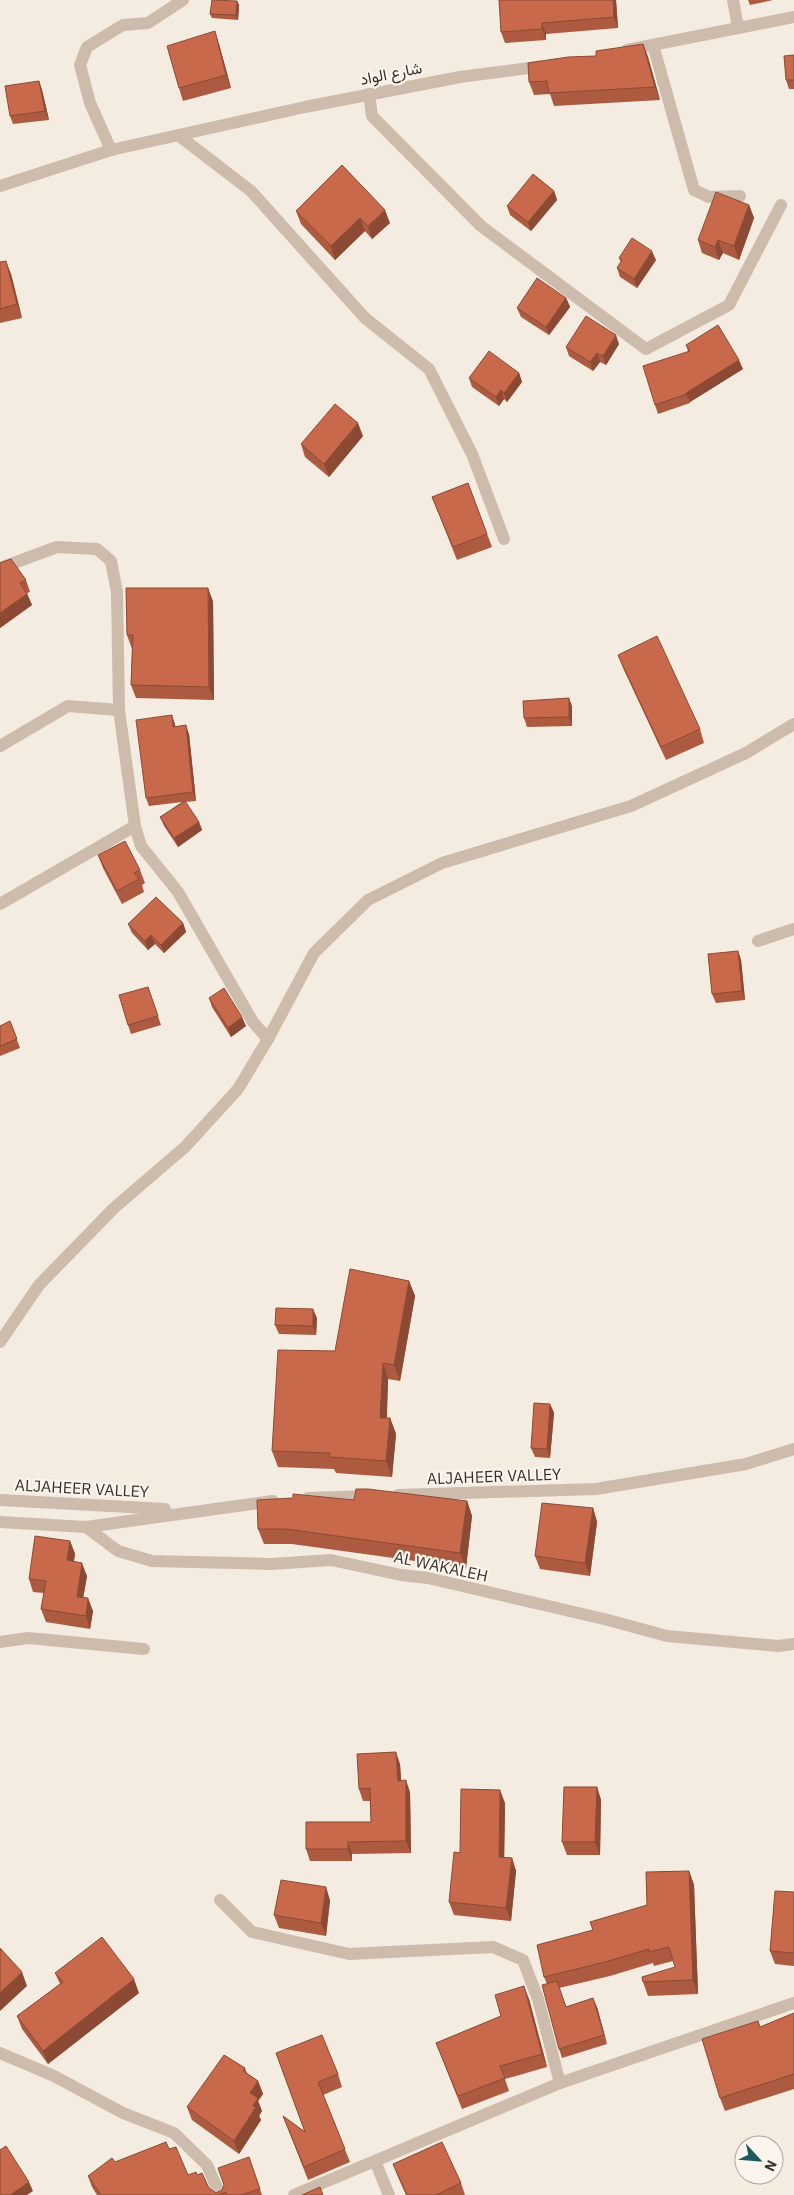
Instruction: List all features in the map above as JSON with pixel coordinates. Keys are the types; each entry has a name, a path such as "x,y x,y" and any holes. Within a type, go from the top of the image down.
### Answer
{"street":[{"path":"111,150 90,103 80,65 87,47 123,25 148,23 183,0"},
{"path":"733,0 738,28"},
{"path":"614,53 794,17"},
{"path":"653,45 694,190 708,197 740,196"},
{"name":"شارع الواد","path":"0,186 111,150 178,135 369,94 460,77 556,64"},
{"path":"369,94 372,116 481,226 646,349 729,304 781,205"},
{"path":"178,135 251,191 365,318 428,369 472,454 504,539"},
{"path":"0,568 57,547 97,549 111,561 117,592 119,710 135,826 141,846 178,892 253,1022 268,1039"},
{"path":"0,746 68,706 119,710"},
{"path":"0,1342 39,1285 114,1208 185,1147 238,1089 268,1039 314,953 368,900 442,862 631,806 746,753 794,724"},
{"path":"0,904 135,826"},
{"path":"758,941 794,929"},
{"name":"ALJAHEER VALLEY","path":"0,1522 86,1526 288,1499 596,1489 746,1464 794,1449"},
{"name":"ALJAHEER VALLEY","path":"0,1500 192,1511"},
{"name":"AL WAKALEH","path":"86,1526 118,1551 152,1561 271,1564 331,1560 401,1575 428,1578 608,1620 667,1636 778,1646 794,1644"},
{"path":"0,1642 28,1638 144,1649"},
{"path":"220,1900 252,1932 349,1954 492,1947 523,1960 538,1999 560,2084"},
{"path":"294,2195 560,2084 794,2003"},
{"path":"0,2053 54,2076 123,2113 174,2133 207,2166 220,2195"},
{"path":"375,2161 389,2195"}],"building":[{"path":"212,0 237,1 236,15 210,14"},
{"path":"499,0 613,0 614,17 542,23 542,29 501,32"},
{"path":"215,31 226,75 179,88 167,46"},
{"path":"643,44 655,87 549,93 547,81 529,82 528,63 568,57 596,56 596,51"},
{"path":"794,55 794,80 786,80 784,56"},
{"path":"39,81 45,111 10,116 5,86"},
{"path":"342,165 385,210 368,226 360,218 331,246 296,211"},
{"path":"533,174 554,191 528,222 507,206"},
{"path":"716,192 749,205 734,246 718,240 715,247 698,240"},
{"path":"632,238 652,251 634,279 617,268 622,260 619,258"},
{"path":"6,261 17,304 0,309 0,262"},
{"path":"537,278 566,298 546,327 517,308"},
{"path":"586,316 616,335 603,356 597,353 590,362 566,347"},
{"path":"718,325 739,360 687,394 655,405 643,366 690,351 686,345"},
{"path":"489,351 519,373 504,393 501,390 496,397 469,378"},
{"path":"335,404 358,423 324,464 301,444"},
{"path":"468,483 487,534 453,547 432,497"},
{"path":"11,559 26,580 20,583 27,594 0,613 0,563"},
{"path":"126,588 208,588 209,687 131,685 133,635 127,635"},
{"path":"657,636 700,729 661,747 618,655"},
{"path":"569,698 569,717 524,718 523,701"},
{"path":"172,715 173,727 186,725 193,792 146,798 136,720"},
{"path":"185,801 199,822 174,838 160,817"},
{"path":"125,841 140,870 134,873 139,879 117,891 98,855"},
{"path":"156,897 183,923 161,945 151,935 145,941 128,924"},
{"path":"738,951 742,991 712,994 708,954"},
{"path":"148,987 158,1016 128,1025 119,995"},
{"path":"224,988 242,1017 228,1028 209,998"},
{"path":"10,1021 17,1039 0,1046 0,1026"},
{"path":"350,1269 409,1281 394,1365 383,1363 380,1418 390,1418 386,1461 330,1457 330,1453 272,1451 278,1350 335,1351"},
{"path":"276,1308 313,1309 313,1326 275,1325"},
{"path":"534,1403 550,1404 547,1449 531,1448"},
{"path":"356,1489 467,1501 460,1553 286,1529 258,1529 257,1500 293,1498 293,1494 354,1500"},
{"path":"542,1503 593,1508 585,1563 535,1556"},
{"path":"35,1536 70,1541 67,1560 82,1563 77,1597 88,1598 86,1616 41,1609 46,1581 29,1579"},
{"path":"396,1752 398,1781 406,1780 406,1841 348,1842 348,1849 306,1849 306,1822 371,1822 370,1788 359,1789 357,1754"},
{"path":"564,1787 597,1787 595,1842 562,1842"},
{"path":"461,1789 500,1790 499,1857 512,1858 506,1908 449,1902 454,1852 460,1853"},
{"path":"689,1871 693,1980 643,1982 642,1977 675,1967 669,1947 649,1952 649,1949 544,1977 537,1945 593,1930 590,1922 647,1905 646,1872"},
{"path":"281,1880 326,1887 321,1923 274,1915"},
{"path":"775,1891 794,1892 794,1953 770,1951"},
{"path":"102,1937 134,1979 43,2051 17,2016 63,1982 55,1973"},
{"path":"0,1948 22,1972 0,1993"},
{"path":"557,1981 566,2007 593,1998 604,2035 559,2049 542,1985"},
{"path":"524,1986 542,2054 500,2066 505,2078 458,2096 436,2043 501,2016 495,1995"},
{"path":"794,2013 794,2074 720,2098 702,2039 758,2021 760,2027"},
{"path":"322,2035 338,2074 318,2082 345,2149 304,2167 283,2116 305,2132 276,2053"},
{"path":"224,2055 245,2068 243,2071 258,2081 250,2093 258,2098 253,2106 256,2107 234,2141 187,2107"},
{"path":"166,2142 169,2149 176,2147 188,2175 196,2172 197,2175 202,2173 209,2188 216,2193 222,2190 224,2185 218,2168 249,2157 260,2189 241,2195 227,2195 226,2192 218,2195 101,2195 88,2176 112,2158 115,2162"},
{"path":"442,2142 461,2183 436,2195 407,2195 393,2164"},
{"path":"6,2146 29,2182 10,2195 0,2195 0,2150"},
{"path":"320,2187 323,2195 302,2195"}]}
